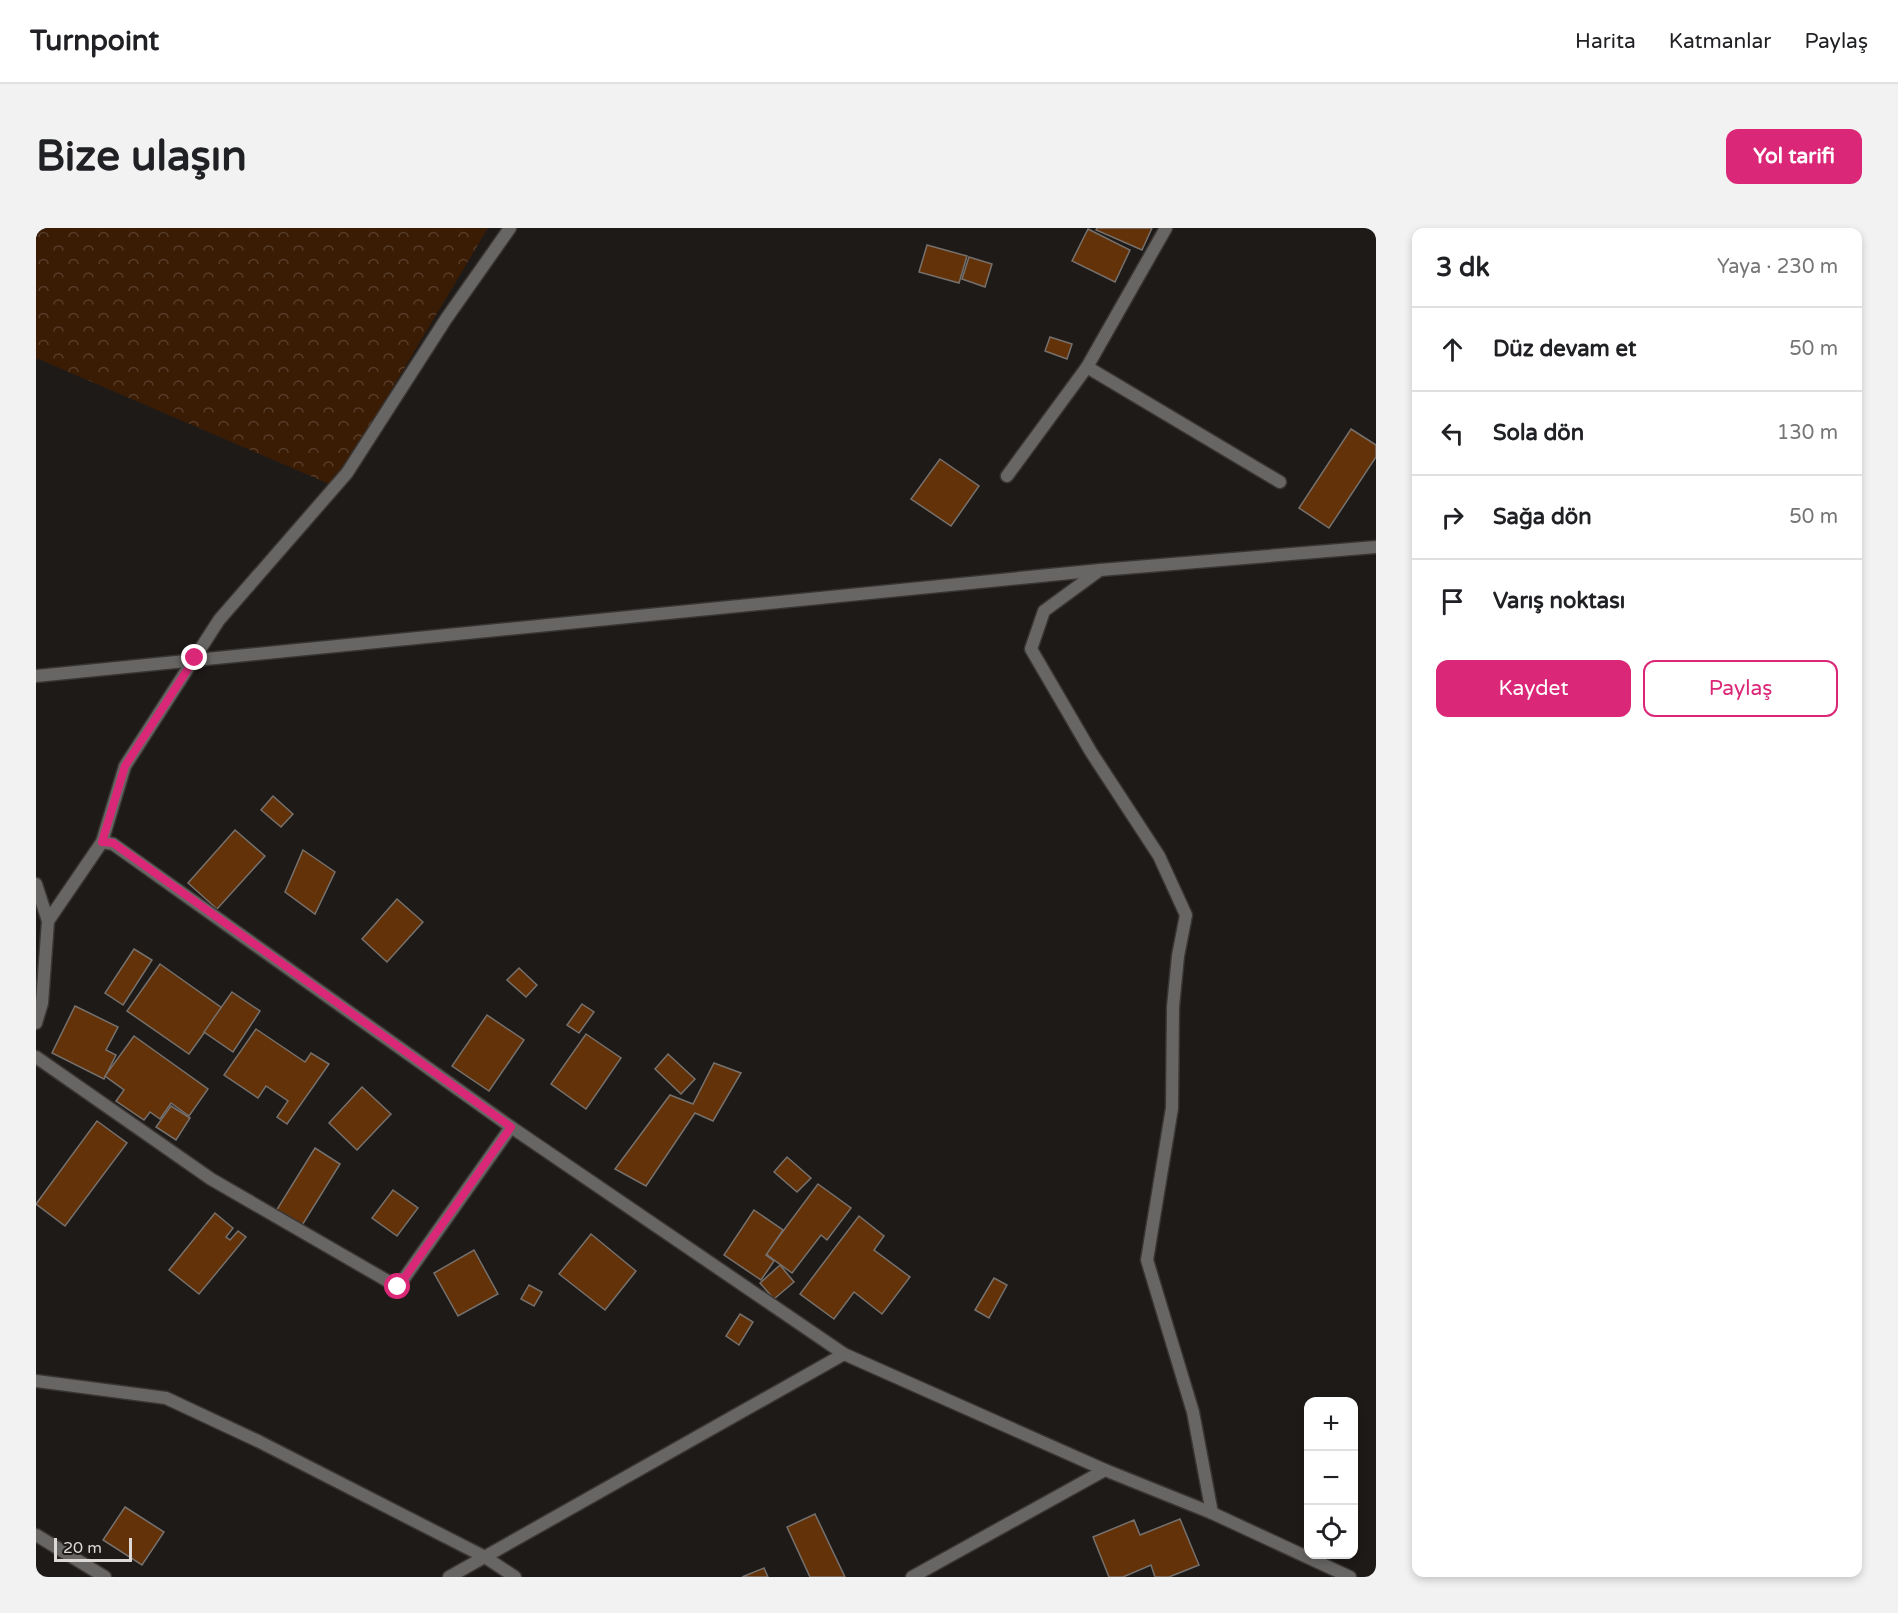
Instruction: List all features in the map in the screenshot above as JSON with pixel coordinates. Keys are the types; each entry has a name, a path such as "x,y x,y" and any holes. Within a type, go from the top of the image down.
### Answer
{"street":[{"path":"48,921 102,842 125,766 219,620 347,473 446,319 510,228"},
{"path":"1007,476 1086,367 1166,228"},
{"path":"1086,367 1280,482"},
{"path":"36,676 195,658 1100,570 1376,547"},
{"path":"1100,570 1044,611 1030,649 1091,752 1159,856 1186,915 1178,956 1173,1007 1172,1108 1147,1260 1193,1412 1212,1513"},
{"path":"102,842 113,843 511,1127 844,1353 1104,1470 1212,1513 1350,1577"},
{"path":"36,884 48,921 42,1003 36,1023"},
{"path":"36,1057 211,1179 398,1287 511,1127"},
{"path":"449,1577 844,1353"},
{"path":"36,1381 166,1398 258,1441 485,1557 515,1577"},
{"path":"912,1577 1104,1470"},
{"path":"36,1535 105,1577"}],"green space":[{"path":"36,228 488,228 334,486 36,358"}],"building":[{"path":"1097,228 1152,228 1142,250 1096,230"},
{"path":"1088,229 1130,250 1115,282 1072,261"},
{"path":"927,245 967,256 959,283 919,272"},
{"path":"969,257 992,264 985,287 962,279"},
{"path":"1050,337 1072,344 1067,359 1045,351"},
{"path":"1351,429 1376,445 1376,457 1329,528 1299,508"},
{"path":"940,459 979,486 951,526 911,499"},
{"path":"273,796 293,814 281,827 261,810"},
{"path":"235,830 265,856 217,909 188,883"},
{"path":"303,850 335,872 315,914 285,892"},
{"path":"397,899 423,922 387,962 362,939"},
{"path":"134,949 152,960 123,1005 105,993"},
{"path":"160,964 222,1008 189,1054 127,1011"},
{"path":"519,968 537,985 526,997 507,980"},
{"path":"232,992 260,1011 233,1052 204,1032"},
{"path":"582,1004 594,1012 579,1033 567,1025"},
{"path":"75,1006 118,1027 106,1050 116,1055 104,1079 52,1053"},
{"path":"487,1015 524,1040 489,1091 452,1066"},
{"path":"256,1029 305,1062 311,1053 329,1064 287,1124 277,1117 288,1101 266,1086 258,1098 224,1075"},
{"path":"586,1034 621,1058 586,1109 551,1084"},
{"path":"134,1036 208,1089 189,1116 171,1103 160,1119 150,1112 144,1120 116,1101 124,1090 105,1076"},
{"path":"668,1054 695,1079 681,1094 655,1069"},
{"path":"714,1063 741,1073 713,1121 695,1113 646,1186 615,1169 670,1095 693,1104"},
{"path":"362,1087 391,1114 357,1150 329,1123"},
{"path":"171,1106 190,1118 176,1140 156,1127"},
{"path":"97,1121 127,1143 65,1226 36,1204"},
{"path":"315,1148 340,1164 301,1227 276,1211"},
{"path":"787,1157 811,1178 797,1192 774,1172"},
{"path":"818,1184 851,1208 827,1240 821,1235 792,1273 766,1254"},
{"path":"393,1190 418,1208 397,1236 372,1218"},
{"path":"754,1210 783,1230 766,1255 774,1261 761,1280 724,1255"},
{"path":"215,1213 233,1228 226,1237 230,1240 238,1231 246,1237 199,1294 169,1270"},
{"path":"859,1216 884,1236 874,1250 910,1277 882,1314 854,1292 834,1319 800,1294"},
{"path":"591,1234 636,1271 605,1310 559,1274"},
{"path":"474,1250 498,1294 458,1316 434,1273"},
{"path":"780,1265 794,1282 774,1299 760,1283"},
{"path":"994,1278 1007,1285 989,1318 975,1310"},
{"path":"529,1285 542,1292 534,1306 521,1299"},
{"path":"740,1314 753,1322 739,1345 726,1336"},
{"path":"125,1507 164,1532 142,1565 103,1540"},
{"path":"815,1514 845,1577 810,1577 787,1527"},
{"path":"1180,1519 1199,1565 1169,1577 1155,1577 1151,1565 1123,1577 1109,1577 1093,1537 1134,1520 1140,1535"},
{"path":"764,1568 768,1577 742,1577"}],"route":[{"path":"195,658 125,766 102,842 113,843 511,1127 398,1287"}]}
